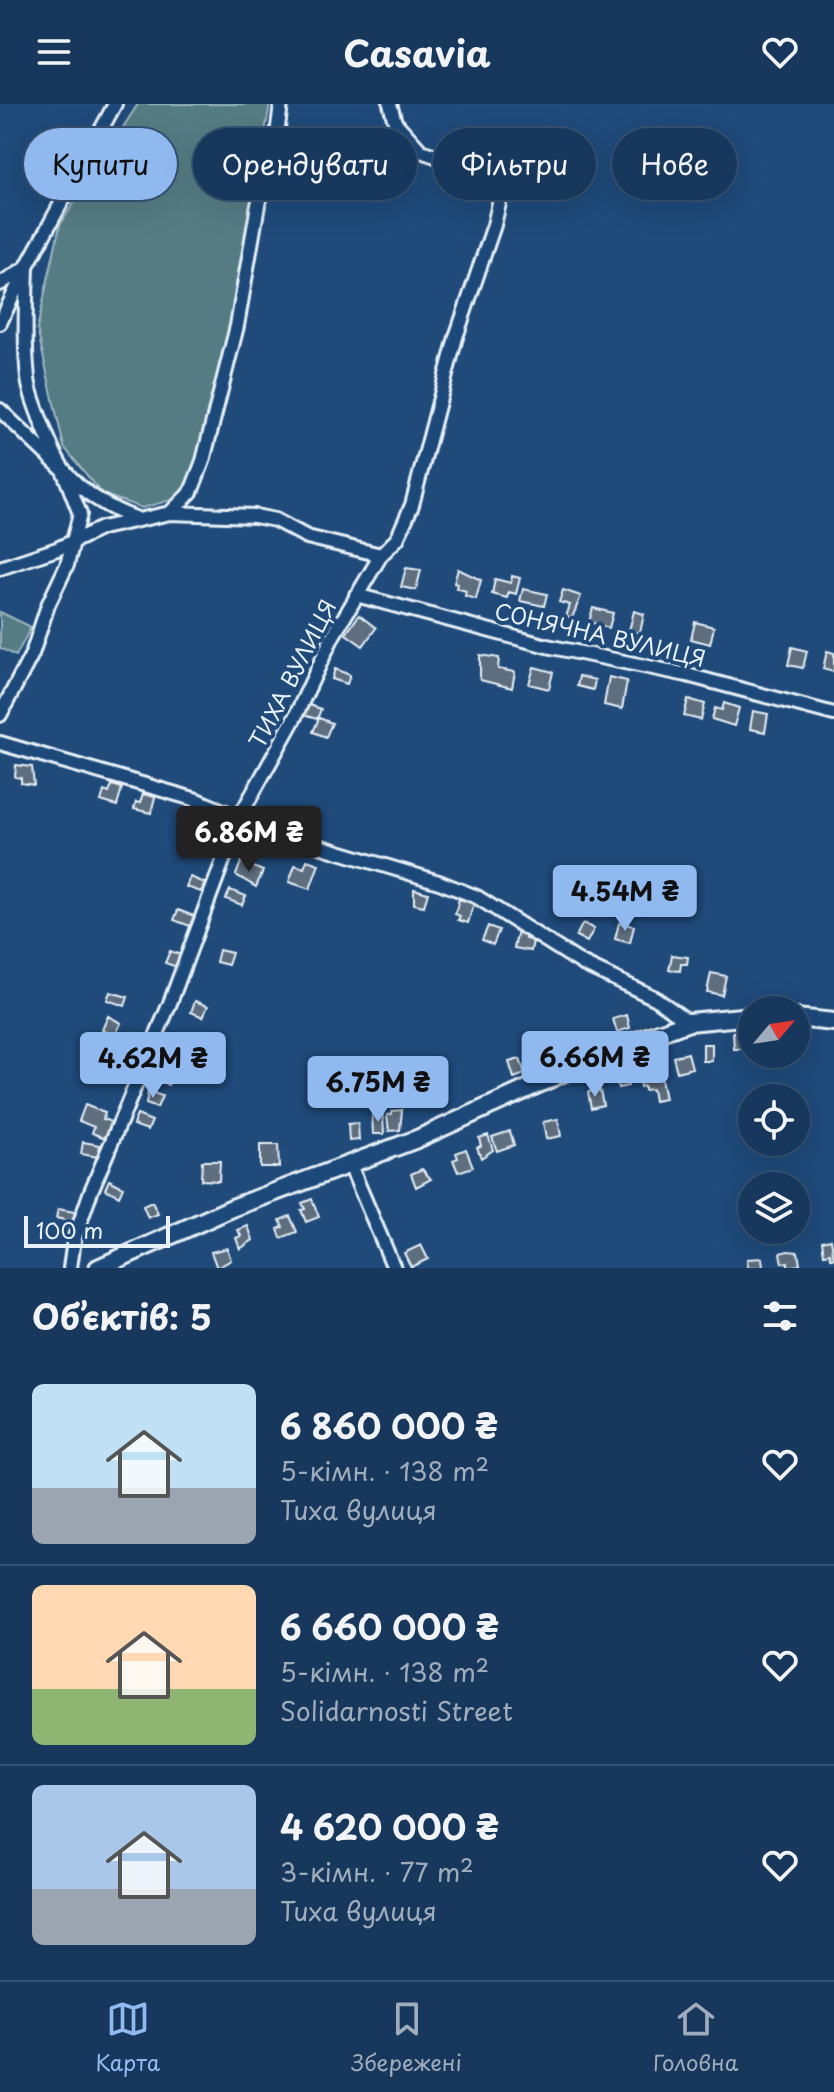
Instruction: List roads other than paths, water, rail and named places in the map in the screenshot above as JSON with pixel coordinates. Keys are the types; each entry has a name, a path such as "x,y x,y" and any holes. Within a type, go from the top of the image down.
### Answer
{"main road":[{"path":"98,1268 232,1208 350,1165 488,1109 622,1046 689,1022 738,1017"},
{"path":"810,1019 834,1022"}],"street":[{"path":"0,323 27,266 115,104"},
{"path":"170,513 191,492 203,461 245,289 258,205 274,158 281,104"},
{"name":"ТИХА ВУЛИЦЯ","path":"70,1268 74,1240 91,1191 170,1003 239,818 356,595 381,555 397,539 412,505 456,337 494,225 503,186 496,169 488,164 450,161 421,151 395,122 390,104"},
{"path":"0,284 27,266"},
{"path":"0,715 32,654 75,539 80,514 28,381 27,266"},
{"path":"0,410 63,470 100,500 119,513 135,518"},
{"path":"0,422 26,433"},
{"path":"0,568 135,518 170,513 265,518 307,537 381,555"},
{"name":"СОНЯЧНА ВУЛИЦЯ","path":"356,595 547,646 687,675 834,714"},
{"path":"0,743 14,750 197,800 279,834 439,882 477,897 583,964 655,998 689,1022"},
{"path":"0,755 14,750"},
{"path":"350,1165 394,1268"}]}
